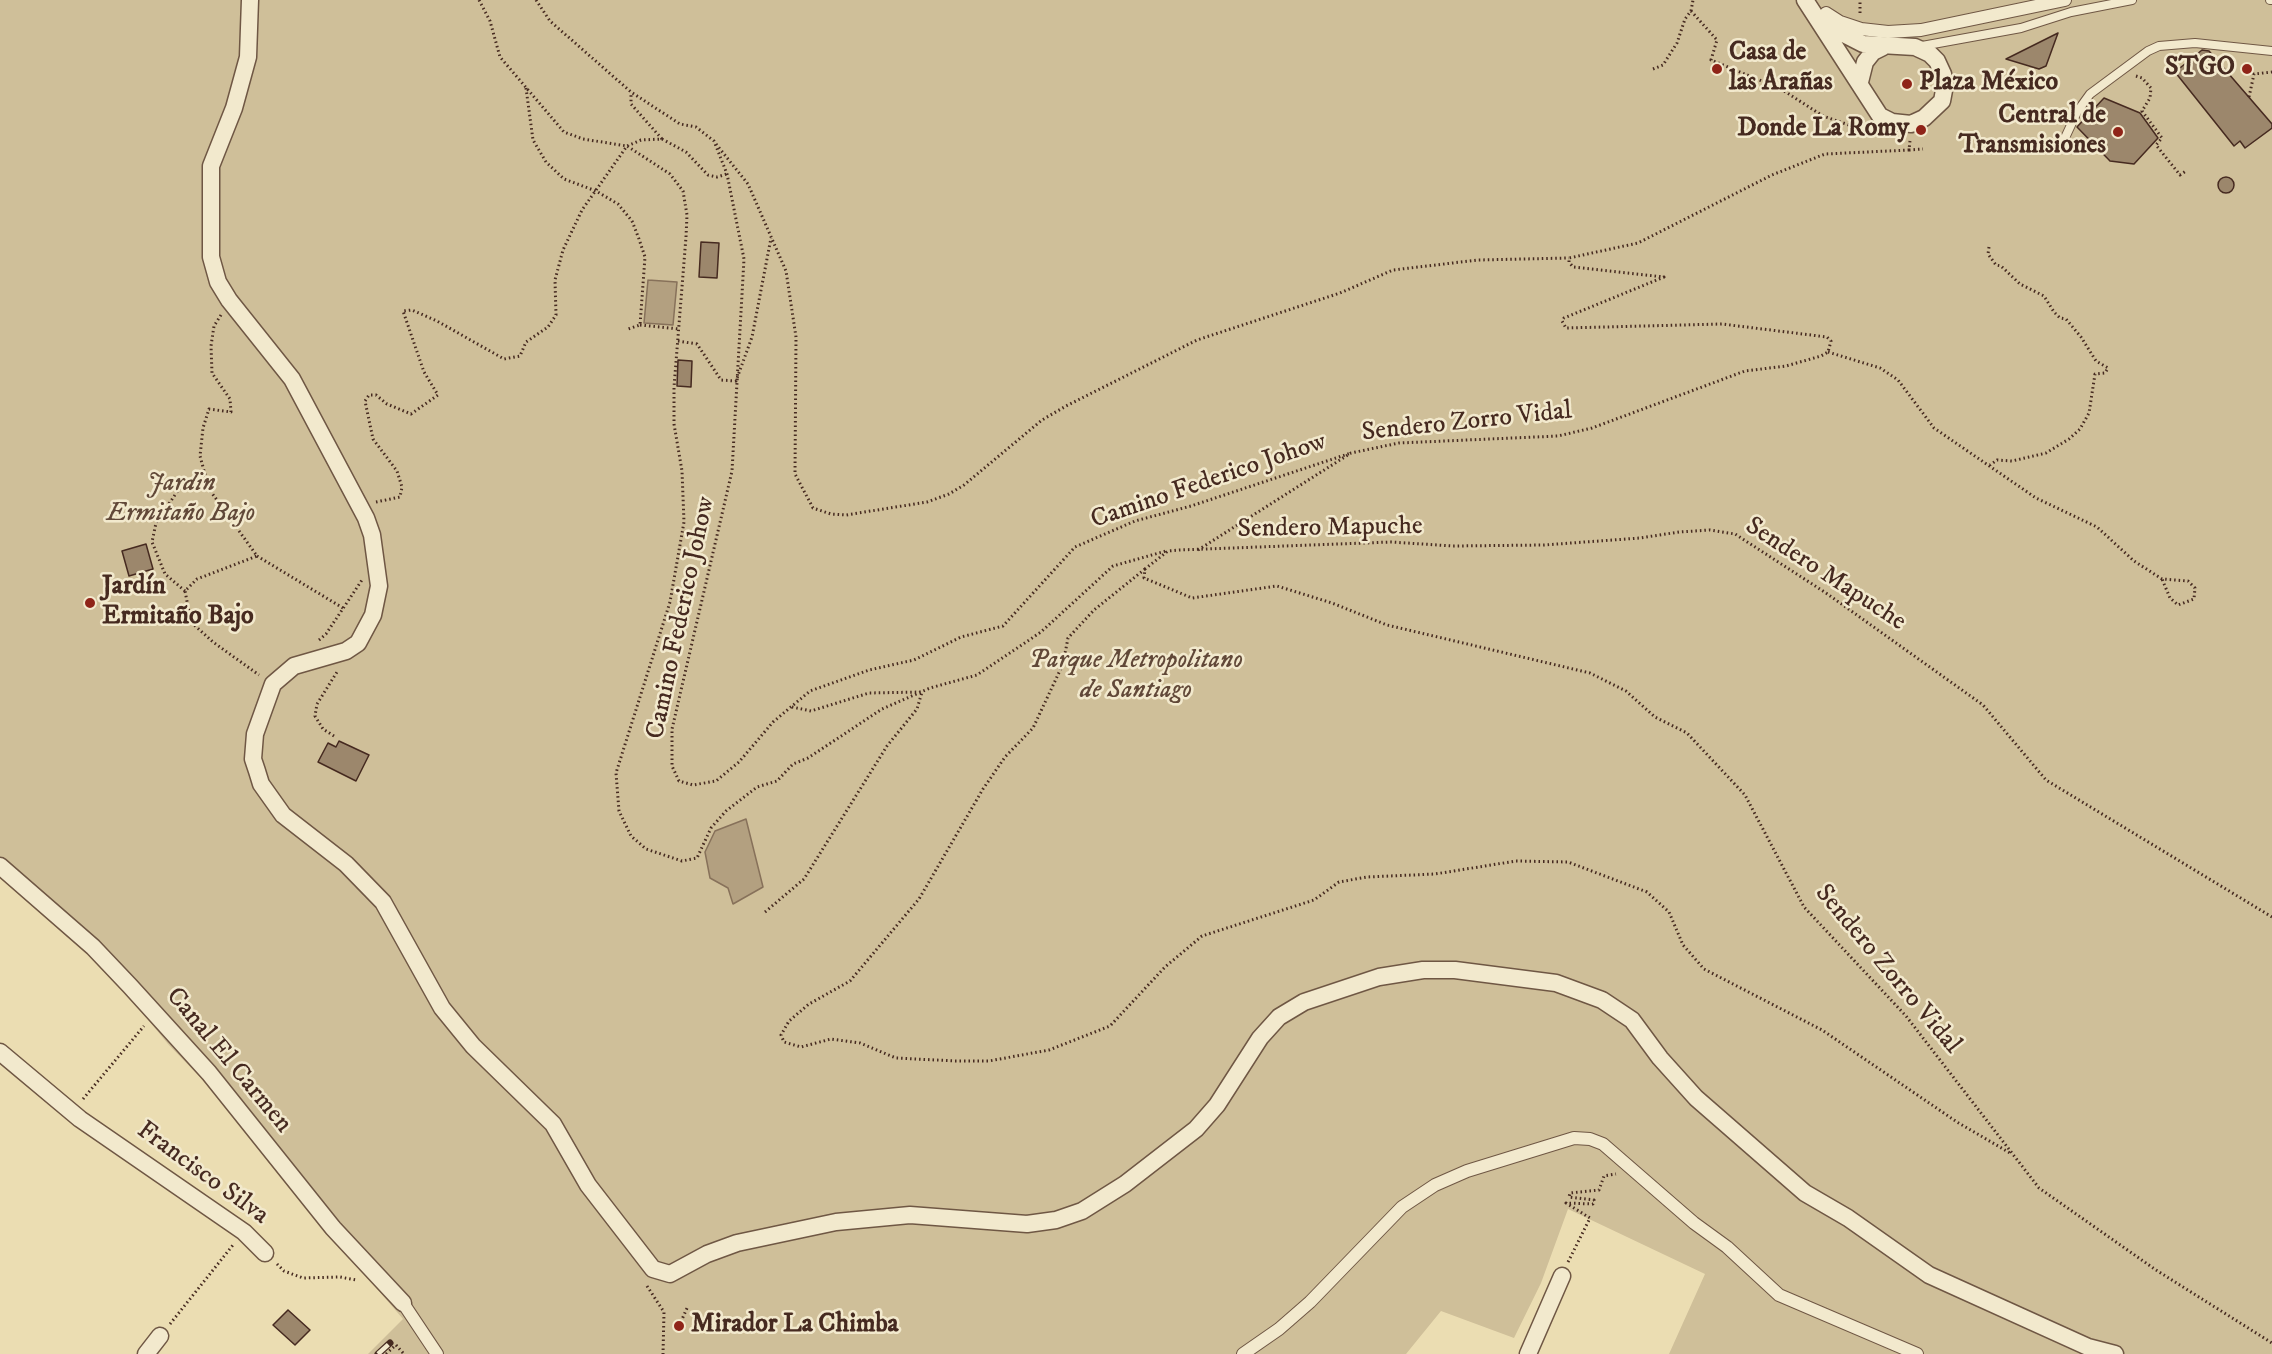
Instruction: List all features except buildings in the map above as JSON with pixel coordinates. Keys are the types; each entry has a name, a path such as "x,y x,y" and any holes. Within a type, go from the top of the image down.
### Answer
{"street":[{"path":"250,0 248,57 234,108 211,166 211,257 218,282 229,300 292,379 359,505 372,535 379,579 378,596 367,630 358,643 346,651 294,666 273,684 255,734 253,759 261,784 284,814 346,864 383,902 442,1008 472,1046 553,1124 606,1211 644,1260 663,1273 678,1271 698,1258 737,1243 836,1222 909,1215 1027,1224 1056,1220 1082,1211 1125,1184 1196,1128 1217,1105 1260,1038 1279,1017 1304,1002 1379,977 1423,970 1455,970 1556,983 1602,1000 1632,1020 1660,1058 1696,1098 1805,1193 1848,1218 1929,1275 2088,1347 2115,1354"},
{"path":"1806,0 1824,18 1863,44 1883,47 1916,47 1937,61 1945,85 1942,101 1935,110 1911,124 1892,122 1880,116 1824,18"},
{"path":"1824,18 1861,29 1899,32 1921,30 2065,0"},
{"path":"1860,82 1864,62 1873,52 1883,47"},
{"name":"Canal El Carmen","path":"0,866 93,947 155,1014 209,1073 333,1228 403,1303"},
{"name":"Francisco Silva","path":"0,1052 72,1112 244,1232 265,1253"},
{"path":"1243,1354 1279,1329 1310,1302 1402,1207 1435,1185 1467,1171 1574,1138 1590,1138 1604,1144 1694,1223 1727,1246 1779,1294 1917,1354"},
{"path":"1528,1354 1562,1276"},
{"path":"403,1303 437,1354"},
{"path":"146,1354 160,1336"}],"lane":[{"path":"1916,47 2011,31 2071,12 2132,0"},
{"path":"2083,144 2073,147 2064,140 2077,112 2090,94 2148,51 2159,46 2195,43 2272,51"}],"path":[{"path":"479,0 490,21 500,57 564,132 583,139 627,146 670,174 683,191 687,215 674,424 682,471 684,522 670,602 616,773 619,811 631,836 646,849 682,861 697,858 711,828 726,811 757,787 777,781 793,764 808,758 882,709 922,692 976,675 1041,632 1113,566 1168,551 1197,551"},
{"path":"536,0 550,21 631,92 680,124 696,127 714,141 748,184 786,271 796,337 795,474 813,508 846,515 927,502 950,494 1042,420 1065,406 1197,340 1340,293 1393,270 1478,260 1569,258 1638,243 1772,175 1825,154 1923,149"},
{"path":"1653,69 1663,64 1677,43 1685,19 1691,11 1693,0"},
{"path":"1860,0 1860,7"},
{"path":"1691,11 1718,40 1711,60 1780,90 1823,116 1849,125 1880,116"},
{"path":"2249,97 2254,74 2272,72"},
{"path":"2126,80 2137,75 2151,88 2150,98 2142,111 2162,138 2156,145 2180,175 2186,171"},
{"path":"526,87 533,140 546,162 564,179 596,191 618,204 632,221 645,257 640,325"},
{"path":"631,92 631,104 662,139 686,152 708,175 717,177 727,174"},
{"path":"1909,150 1911,124"},
{"path":"359,505 400,497 402,487 397,471 374,440 365,401 369,395 376,395 387,404 411,414 438,395 424,372 403,311 412,310 436,321 504,359 520,356 526,342 548,327 556,315 555,280 563,250 582,210 627,146 641,140 662,139"},
{"name":"Camino Federico Johow","path":"714,141 727,174 744,258 732,471 672,729 672,766 679,781 693,785 716,781 739,762 773,722 810,691 868,670 914,660 961,637 1003,626 1075,547 1135,521 1191,506 1351,453"},
{"path":"678,341 697,344 721,380 736,381 752,337 772,236"},
{"path":"1989,247 1988,254 1996,265 2001,266 2020,284 2044,296 2054,312 2060,318 2066,319 2081,337 2096,361 2108,368 2105,373 2095,374 2089,413 2080,429 2069,439 2046,453 2012,461 1997,460 1990,465"},
{"path":"1569,258 1573,267 1664,278 1564,318 1562,321 1566,328 1722,324 1827,337 1831,341 1828,352 1880,368 1898,380 1934,428 2036,498 2097,527 2134,561 2162,579 2188,581 2195,588 2194,599 2178,605 2170,598 2162,579"},
{"path":"229,300 214,326 211,346 212,373 231,399 231,412 209,409 203,428 200,456 209,489 257,556 343,608"},
{"path":"628,329 640,325 679,329"},
{"name":"Sendero Zorro Vidal","path":"1197,551 1351,453 1399,443 1558,436 1592,428 1745,371 1786,366 1828,352"},
{"path":"206,477 179,489 156,523 152,542 165,574 185,591 191,621 213,642 273,684"},
{"name":"Sendero Mapuche","path":"1197,551 1391,542 1453,546 1544,545 1710,530 1735,534 1826,593 1983,705 2046,780 2272,916"},
{"path":"1168,551 1095,610 1068,638 1063,664 1051,694 1033,728 1005,757 919,899 850,981 809,1004 789,1021 781,1035 784,1042 801,1047 831,1039 860,1043 896,1058 956,1061 989,1061 1049,1050 1110,1026 1165,967 1202,936 1314,900 1339,882 1367,877 1435,874 1516,861 1568,862 1647,891 1669,912 1683,945 1704,969 1822,1030 1957,1122 2014,1155"},
{"path":"185,591 197,579 257,556"},
{"name":"Sendero Zorro Vidal","path":"1144,569 1144,578 1192,598 1277,586 1332,603 1387,625 1590,673 1626,691 1655,717 1687,733 1744,795 1804,907 1906,1016 2039,1188 2156,1270 2272,1343"},
{"path":"310,646 326,634 365,574"},
{"path":"334,736 323,729 315,716 317,704 340,669"},
{"path":"790,707 811,711 868,693 922,692"},
{"path":"765,912 804,879 887,746 917,709 922,692"},
{"path":"72,1112 155,1014"},
{"path":"1562,1276 1590,1218 1566,1203 1593,1204 1594,1200 1569,1197 1570,1193 1599,1190 1604,1176 1636,1171"},
{"path":"160,1336 244,1232"},
{"name":"Francisco Silva","path":"265,1253 284,1271 303,1278 340,1277 364,1282"},
{"path":"641,1278 664,1312 663,1354"},
{"path":"680,1326 688,1306"},
{"path":"386,1354 396,1345 404,1354"}],"green space":[{"name":"Parque Metropolitano de Santiago","path":"0,0 2272,0 2272,1354 1669,1354 1705,1274 1568,1209 1541,1283 1514,1338 1441,1311 1406,1354 368,1354 403,1319 269,1163 222,1100 168,1044 109,972 0,875"}],"shaded area":[{"path":"648,280 677,282 673,325 644,323"},
{"path":"746,819 763,887 733,904 728,888 710,878 705,852 715,831"}],"railway":[{"path":"378,1354 390,1343"}],"place":[{"name":"Casa de las Arañas","path":"1717,69"},
{"name":"STGO","path":"2247,69"},
{"name":"Plaza México","path":"1907,84"},
{"name":"Donde La Romy","path":"1921,130"},
{"name":"Central de Transmisiones","path":"2118,132"},
{"name":"Jardín Ermitaño Bajo","path":"90,603"},
{"name":"Mirador La Chimba","path":"679,1326"}],"park label":[{"name":"Jardin Ermitaño Bajo","path":"181,500"}]}
